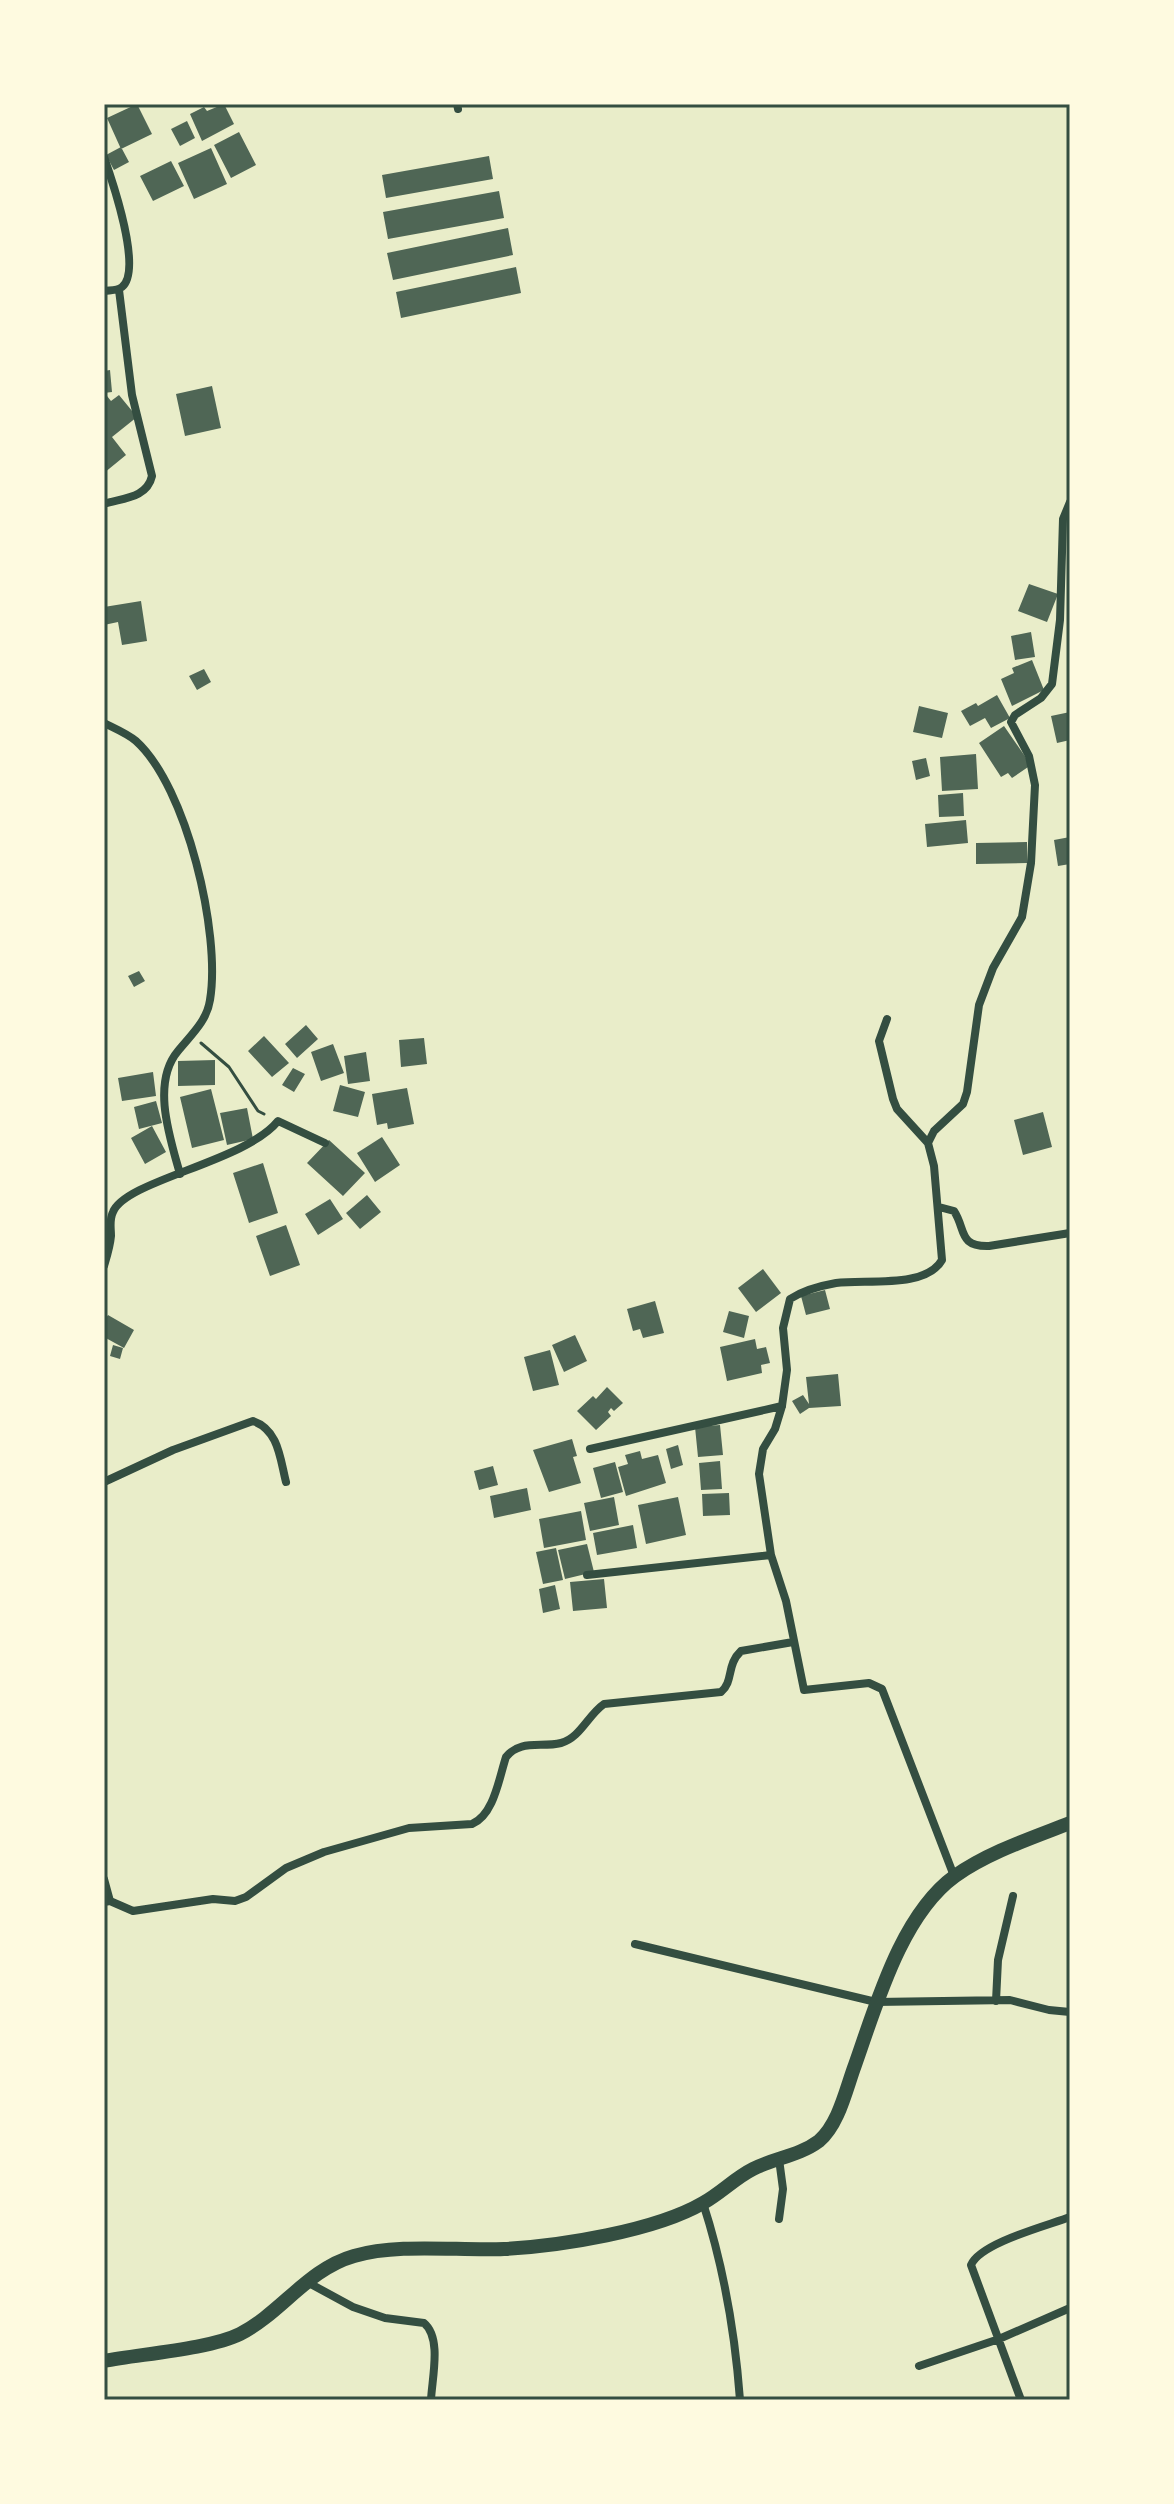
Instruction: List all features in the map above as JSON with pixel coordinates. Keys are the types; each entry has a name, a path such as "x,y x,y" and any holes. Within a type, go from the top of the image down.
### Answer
{"main road":[{"path":"104,2361 237,2335 307,2282 353,2256 375,2252 508,2249 646,2225 703,2203 739,2176 806,2149 821,2139 830,2127 895,1959 930,1901 954,1876 1001,1851 1070,1823"}],"street":[{"path":"104,157 121,217 131,271 125,285 119,290 104,291"},
{"path":"104,504 144,492 150,486 152,476 132,395 119,290"},
{"path":"928,1143 934,1131 963,1104 979,1005 993,968 1022,917 1031,863 1035,785 1029,756 1011,722 1015,715 1041,698 1052,684 1060,620 1063,519 1070,502"},
{"path":"104,723 136,741 179,810 193,849 206,908 213,972 206,1016 176,1053 168,1067 166,1081 168,1129 180,1174"},
{"path":"887,1019 879,1041 893,1099 897,1109 928,1143 934,1166 942,1260 932,1272 912,1278 837,1283 805,1290 790,1299 783,1328 787,1370 780,1419 759,1462 762,1501 771,1555 786,1601 804,1690 869,1683 882,1689 954,1876"},
{"path":"104,1266 110,1247 110,1223 114,1208 136,1191 254,1143 278,1121 325,1143"},
{"path":"939,1207 954,1211 964,1237 976,1245 989,1246 1070,1233"},
{"path":"590,1449 782,1406"},
{"path":"104,1482 173,1450 253,1421 261,1424 274,1438 286,1482"},
{"path":"587,1575 771,1555"},
{"path":"104,1879 107,1901 133,1911 213,1899 235,1901 246,1897 286,1868 324,1852 409,1828 472,1824 481,1820 489,1810 506,1757 512,1750 573,1738 591,1714 604,1704 721,1692 727,1687 730,1665 741,1651 793,1642"},
{"path":"996,2001 998,1960 1013,1896"},
{"path":"635,1944 876,2002 1010,2000 1070,2012"},
{"path":"779,2159 783,2189 779,2219"},
{"path":"703,2203 716,2241 735,2333 740,2400"},
{"path":"1021,2400 971,2265 974,2258 987,2248 1070,2217"},
{"path":"307,2282 353,2307 385,2318 428,2326 434,2343 431,2400"},
{"path":"919,2366 999,2339 1070,2308"}],"path":[{"path":"192,1036 229,1067 258,1111 278,1121"}],"building":[{"path":"137,104 152,134 121,149 107,118"},
{"path":"224,104 234,124 202,141 190,114 204,107 207,111"},
{"path":"187,121 195,138 180,146 171,129"},
{"path":"239,132 256,165 231,178 214,145"},
{"path":"121,147 129,162 114,170 106,155"},
{"path":"211,148 227,184 194,199 178,163"},
{"path":"489,156 493,179 386,198 382,175"},
{"path":"171,161 184,186 153,201 140,176"},
{"path":"499,191 504,218 388,239 383,212"},
{"path":"508,228 513,255 393,280 387,253"},
{"path":"516,267 521,293 401,318 396,292"},
{"path":"110,370 112,392 104,393 104,371"},
{"path":"212,386 221,428 185,436 176,394"},
{"path":"119,395 137,417 112,437 126,455 104,473 104,399 107,396 111,401"},
{"path":"1029,584 1058,594 1047,622 1018,611"},
{"path":"141,601 147,641 122,645 118,622 104,625 104,607"},
{"path":"1031,632 1035,657 1015,660 1011,636"},
{"path":"1032,660 1044,690 1012,706 1001,679 1014,673 1012,668"},
{"path":"204,669 211,682 197,690 189,676"},
{"path":"997,695 1010,718 991,728 985,718 970,726 961,711"},
{"path":"919,706 948,713 942,738 913,732"},
{"path":"1070,712 1070,740 1057,743 1051,716"},
{"path":"1004,726 1031,765 1012,778 1008,773 1001,777 979,743"},
{"path":"976,754 978,789 942,791 940,757"},
{"path":"926,758 930,776 916,780 912,761"},
{"path":"963,793 964,816 939,817 938,795"},
{"path":"966,820 968,843 927,847 925,824"},
{"path":"1070,837 1070,864 1058,866 1054,840"},
{"path":"1027,842 1027,863 976,864 976,843"},
{"path":"139,971 145,981 134,987 128,976"},
{"path":"306,1025 318,1039 297,1058 285,1044"},
{"path":"264,1036 289,1063 272,1077 248,1051"},
{"path":"424,1038 427,1064 401,1067 399,1040"},
{"path":"333,1044 344,1073 321,1081 311,1052"},
{"path":"366,1052 370,1081 348,1084 344,1056"},
{"path":"215,1060 215,1085 178,1086 178,1061"},
{"path":"293,1068 305,1074 294,1092 282,1085"},
{"path":"153,1072 156,1096 122,1101 118,1078"},
{"path":"340,1085 365,1092 358,1117 333,1111"},
{"path":"407,1088 414,1124 388,1129 387,1123 377,1125 372,1094"},
{"path":"211,1089 224,1140 192,1148 180,1097"},
{"path":"156,1101 162,1123 139,1129 134,1107"},
{"path":"247,1108 253,1139 227,1145 220,1113"},
{"path":"1043,1112 1052,1147 1023,1155 1014,1120"},
{"path":"152,1126 166,1152 145,1164 131,1138"},
{"path":"382,1137 400,1165 375,1182 357,1153"},
{"path":"329,1140 365,1173 343,1196 307,1163"},
{"path":"263,1163 278,1213 249,1223 233,1173"},
{"path":"367,1195 381,1212 360,1229 346,1213"},
{"path":"330,1199 343,1219 318,1235 305,1214"},
{"path":"286,1225 300,1265 270,1276 256,1236"},
{"path":"763,1269 781,1293 756,1312 738,1288"},
{"path":"825,1290 830,1309 806,1315 801,1296"},
{"path":"655,1301 664,1333 643,1338 640,1329 633,1331 627,1309"},
{"path":"729,1311 749,1316 744,1338 723,1332"},
{"path":"108,1315 134,1330 124,1348 104,1337 104,1321"},
{"path":"575,1335 587,1361 564,1372 552,1345"},
{"path":"755,1339 757,1349 766,1347 770,1363 761,1365 762,1373 727,1381 720,1347"},
{"path":"113,1345 123,1348 120,1359 110,1356"},
{"path":"550,1350 559,1385 533,1391 524,1357"},
{"path":"838,1374 841,1406 809,1408 800,1414 792,1401 803,1395 809,1404 806,1377"},
{"path":"607,1387 623,1403 614,1411 611,1408 608,1412 611,1416 596,1430 577,1411 593,1396 596,1399"},
{"path":"720,1425 723,1455 698,1457 695,1427"},
{"path":"572,1439 577,1456 573,1457 581,1483 549,1492 533,1450"},
{"path":"678,1445 683,1465 671,1469 666,1449"},
{"path":"640,1451 642,1459 658,1455 666,1483 626,1496 618,1467 628,1464 625,1455"},
{"path":"720,1461 722,1489 701,1490 699,1463"},
{"path":"615,1462 623,1492 601,1498 593,1468"},
{"path":"493,1466 498,1485 479,1490 474,1471"},
{"path":"527,1488 531,1510 494,1518 490,1496"},
{"path":"729,1493 730,1515 703,1516 702,1494"},
{"path":"614,1497 619,1525 590,1531 584,1503"},
{"path":"678,1497 686,1535 646,1544 638,1505"},
{"path":"581,1511 586,1540 544,1548 539,1519"},
{"path":"633,1525 637,1548 597,1555 593,1533"},
{"path":"587,1544 594,1572 565,1579 558,1550"},
{"path":"556,1548 563,1580 543,1584 536,1552"},
{"path":"604,1579 607,1608 573,1611 570,1582"},
{"path":"555,1585 560,1609 543,1613 539,1589"}]}
